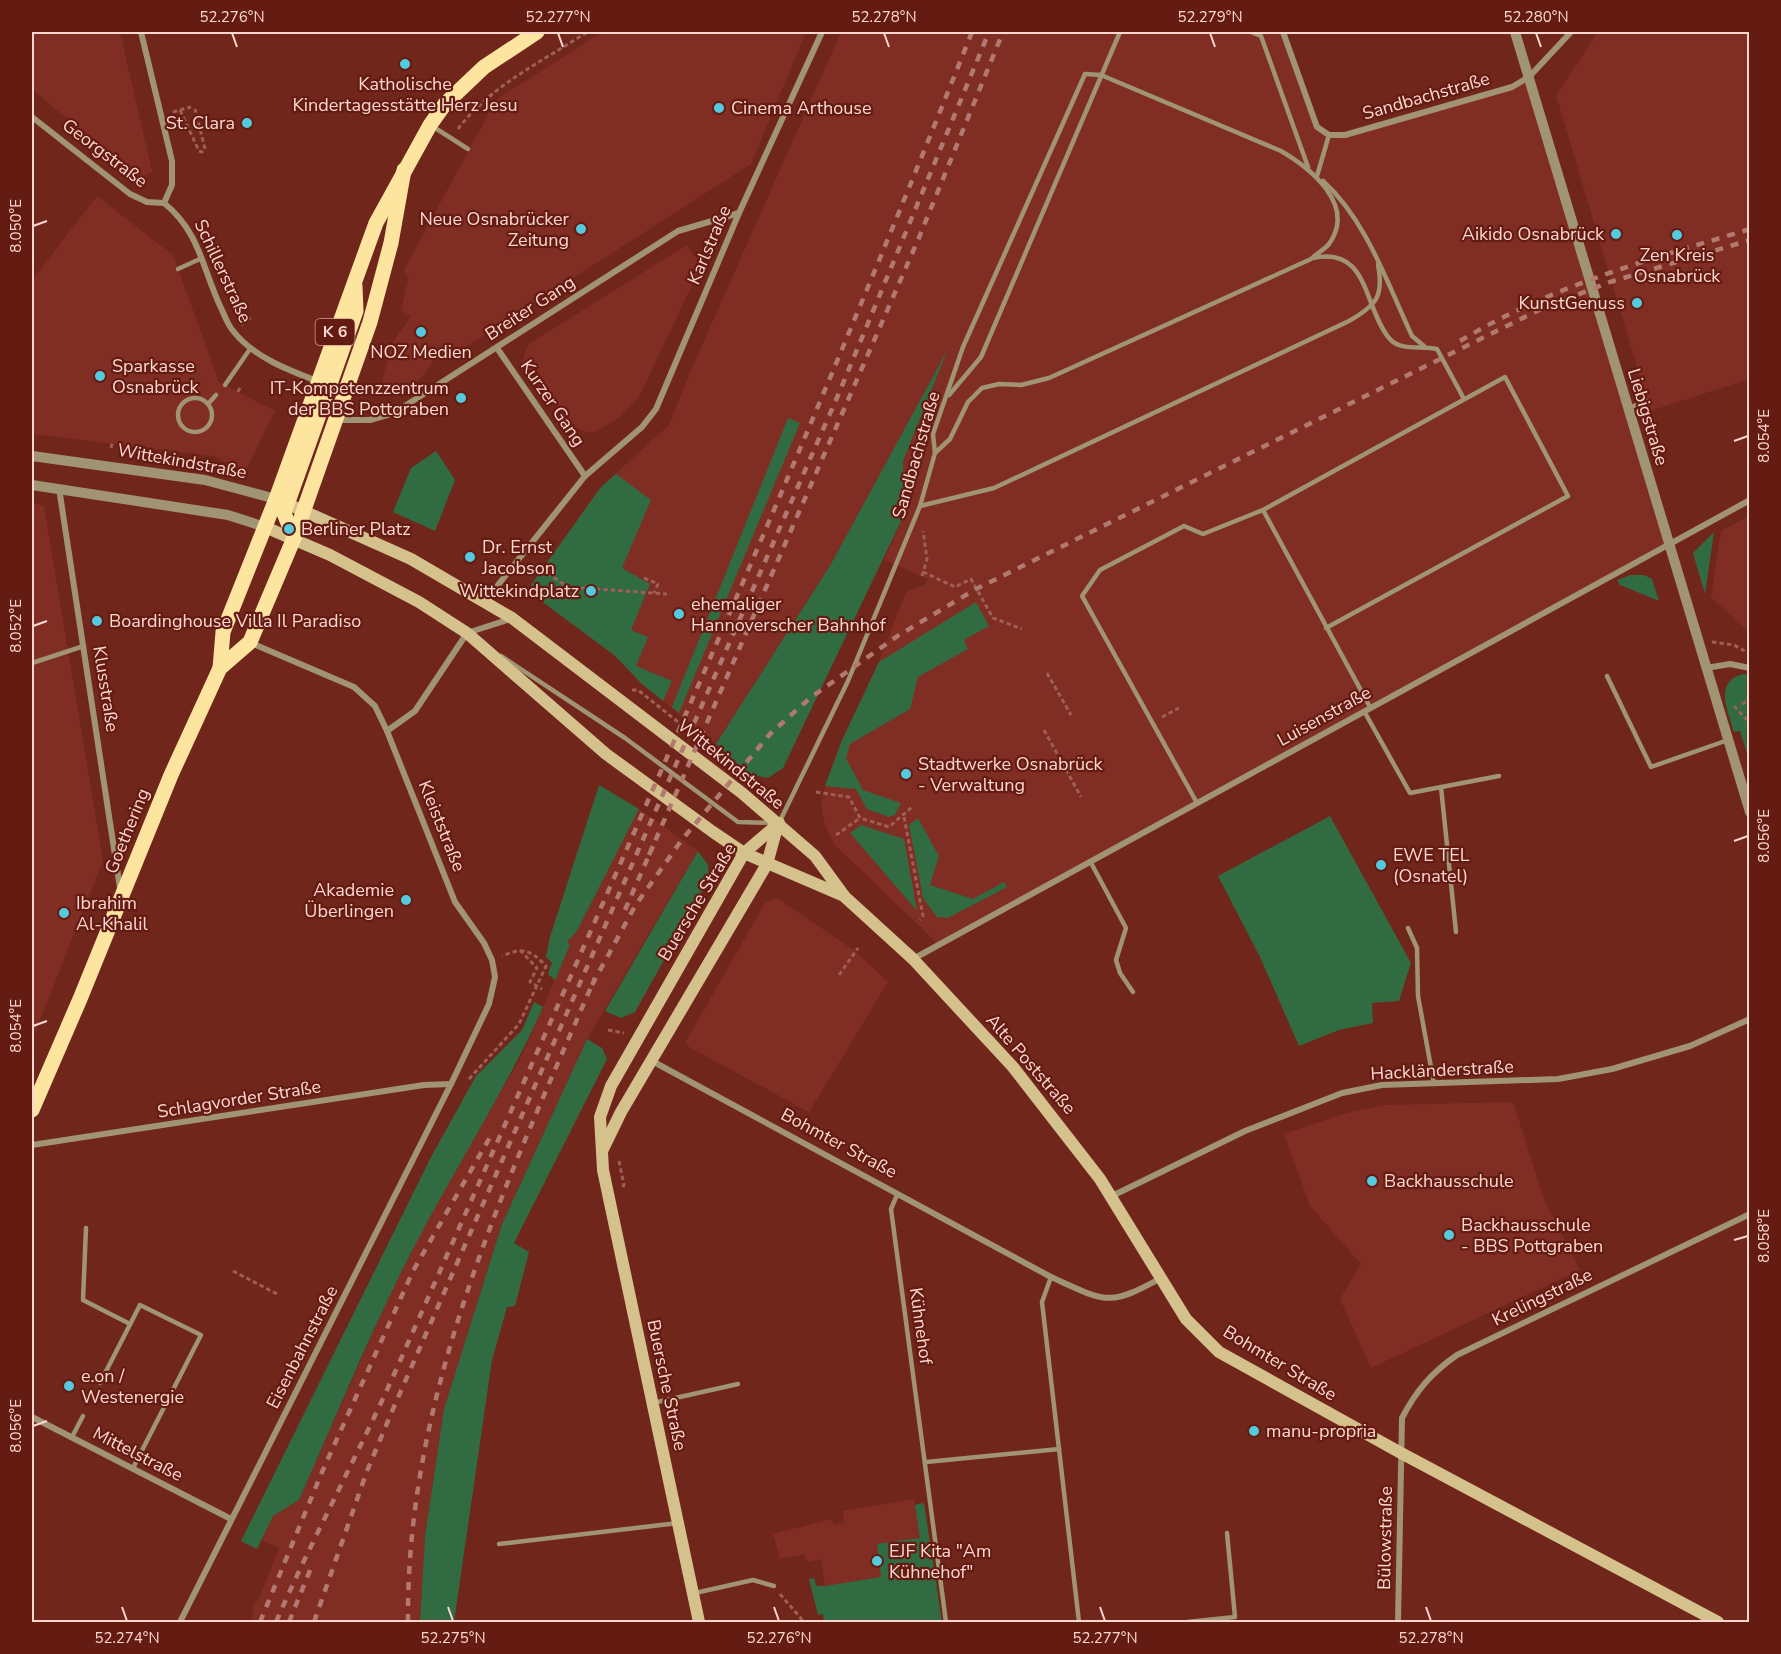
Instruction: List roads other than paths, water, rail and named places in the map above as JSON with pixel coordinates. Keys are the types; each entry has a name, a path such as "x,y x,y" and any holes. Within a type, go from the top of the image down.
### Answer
{"main road":[{"name":"K 6","path":"265,527 282,501 317,381 354,279 376,223 404,170 430,125 463,85 537,32"},
{"name":"K 6","path":"303,510 373,310 392,243 404,170"},
{"path":"294,538 282,501 356,311 354,279"},
{"name":"Wittekindstraße","path":"282,501 411,559 486,600 779,823"},
{"name":"Goethering","path":"220,668 250,642 294,538 303,510"},
{"path":"265,527 294,538 376,577 467,633 606,754 744,853 767,864"},
{"name":"Goethering","path":"32,1110 171,775 220,668 223,632 265,527"},
{"path":"601,1155 621,1112 767,864 779,823"},
{"name":"Buersche Straße","path":"699,1623 601,1155 600,1117 611,1086 744,853 779,823"},
{"name":"Alte Poststraße","path":"779,823 815,856 845,897 913,959 1013,1067 1067,1134 1112,1196 1161,1278"},
{"name":"Alte Poststraße","path":"767,864 845,897"},
{"name":"Bohmter Straße","path":"1161,1278 1186,1319 1219,1352 1401,1453 1718,1623"}],"street":[{"path":"141,32 172,161 172,185 164,204"},
{"name":"Karlstraße","path":"585,476 642,427 656,409 739,213 822,32"},
{"path":"1282,32 1317,127 1329,135"},
{"name":"Liebigstraße","path":"1515,32 1670,542 1749,812"},
{"path":"1529,77 1571,32"},
{"name":"Sandbachstraße","path":"1329,135 1345,135 1512,87 1529,77"},
{"name":"Georgstraße","path":"32,117 130,194 147,202 164,204"},
{"name":"Schillerstraße","path":"164,204 179,216 193,235 232,331 250,349 317,381"},
{"name":"Breiter Gang","path":"336,420 370,420 394,413 678,231 739,213"},
{"name":"Kurzer Gang","path":"497,348 585,476"},
{"name":"Wittekindstraße","path":"32,456 205,480 282,501"},
{"path":"486,600 585,476"},
{"path":"32,485 228,515 265,527"},
{"name":"Klusstraße","path":"58,488 121,895"},
{"name":"Luisenstraße","path":"913,959 1749,500"},
{"path":"387,731 415,711 467,633 512,618"},
{"name":"Kleiststraße","path":"250,642 354,687 375,706 455,902 492,960 495,977 489,1004 451,1084"},
{"path":"1706,668 1730,664 1749,668"},
{"name":"Hackländerstraße","path":"1112,1196 1245,1131 1342,1093 1382,1085 1558,1079 1601,1071 1690,1046 1749,1019"},
{"name":"Bohmter Straße","path":"651,1061 1051,1277 1096,1297 1119,1299 1161,1278"},
{"name":"Schlagvorder Straße","path":"32,1145 424,1085 451,1084"},
{"name":"Eisenbahnstraße","path":"180,1623 451,1084"},
{"name":"Krelingstraße","path":"1401,1453 1402,1418 1415,1393 1434,1371 1457,1355 1749,1214"},
{"name":"Mittelstraße","path":"32,1417 231,1519"},
{"name":"Bülowstraße","path":"1398,1623 1401,1453"}],"lane":[{"path":"947,397 981,357 1120,32"},
{"path":"1251,32 1261,36 1308,167"},
{"name":"Sandbachstraße","path":"779,823 848,681 920,506 935,453 933,434 963,347 1085,74 1101,75"},
{"path":"1101,75 1281,151 1308,167 1340,197 1358,223 1412,336 1424,346 1441,353 1464,399"},
{"path":"430,125 468,149"},
{"path":"1317,176 1329,135"},
{"path":"1311,259 1328,244 1336,229 1336,212 1329,194 1317,176"},
{"path":"935,453 950,440 968,402 982,388 999,384 1021,385 1048,378 1311,259 1328,255 1343,258 1355,270 1389,338 1404,348 1424,346"},
{"path":"178,269 202,258"},
{"path":"920,506 994,488 1349,321 1377,299 1381,283 1378,264"},
{"path":"225,385 250,349"},
{"path":"1197,803 1082,596 1100,570 1184,526 1203,534 1263,510 1505,377 1568,496 1326,628"},
{"path":"208,404 216,395"},
{"path":"198,398 208,404 212,417 208,427 191,433 181,426 177,415 186,400 198,398"},
{"path":"1628,408 1647,401"},
{"path":"1263,510 1410,793 1499,776"},
{"name":"Wittekindstraße","path":"467,633 625,738 738,822 779,823"},
{"path":"32,663 84,646"},
{"path":"1607,676 1651,767 1728,740"},
{"path":"1441,787 1456,932"},
{"path":"1090,861 1126,928 1116,960 1120,973 1133,992"},
{"path":"1408,928 1416,948 1418,996 1434,1084"},
{"name":"Kühnehof","path":"897,1195 891,1209 946,1623"},
{"path":"86,1228 83,1300 130,1324"},
{"path":"1051,1277 1042,1302 1079,1623"},
{"path":"100,1383 140,1305 201,1335 133,1468"},
{"path":"652,1403 738,1384"},
{"path":"72,1437 83,1416"},
{"path":"926,1462 1059,1449"},
{"path":"499,1544 678,1523"},
{"path":"1187,1623 1235,1617 1227,1533"},
{"path":"694,1593 753,1580 774,1586"}],"railway":[{"path":"276,1622 396,1370 617,870 834,369 972,32"},
{"path":"314,1622 367,1471 393,1409 839,393 989,32"},
{"path":"649,855 918,240 1003,32"},
{"path":"1460,341 1529,305 1601,276 1750,229"},
{"path":"592,985 635,906 681,841 770,734 810,698 899,635 976,589 1543,308 1610,282 1750,240"},
{"path":"625,910 653,846"},
{"path":"408,1622 412,1537 424,1454 443,1372 467,1291 496,1212 595,978"},
{"path":"260,1622 322,1472 413,1271 493,1132"},
{"path":"289,1622 311,1568"}],"place":[{"name":"Katholische Kindertagesstätte Herz Jesu","path":"405,64"},
{"name":"Cinema Arthouse","path":"719,108"},
{"name":"St. Clara","path":"247,123"},
{"name":"Neue Osnabrücker Zeitung","path":"581,229"},
{"name":"Aikido Osnabrück","path":"1616,234"},
{"name":"Zen Kreis Osnabrück","path":"1677,235"},
{"name":"KunstGenuss","path":"1637,303"},
{"name":"NOZ Medien","path":"421,332"},
{"name":"Sparkasse Osnabrück","path":"100,376"},
{"name":"IT-Kompetenzzentrum der BBS Pottgraben","path":"461,398"},
{"name":"Berliner Platz","path":"289,529"},
{"name":"Dr. Ernst Jacobson","path":"470,557"},
{"name":"Wittekindplatz","path":"591,591"},
{"name":"ehemaliger Hannoverscher Bahnhof","path":"679,614"},
{"name":"Boardinghouse Villa Il Paradiso","path":"97,621"},
{"name":"Stadtwerke Osnabrück - Verwaltung","path":"906,774"},
{"name":"EWE TEL (Osnatel)","path":"1381,865"},
{"name":"Akademie Überlingen","path":"406,900"},
{"name":"Ibrahim Al-Khalil","path":"64,913"},
{"name":"Backhausschule","path":"1372,1181"},
{"name":"Backhausschule - BBS Pottgraben","path":"1449,1235"},
{"name":"e.on / Westenergie","path":"69,1386"},
{"name":"manu-propria","path":"1254,1431"},
{"name":"EJF Kita \"Am Kühnehof\"","path":"877,1561"}]}
